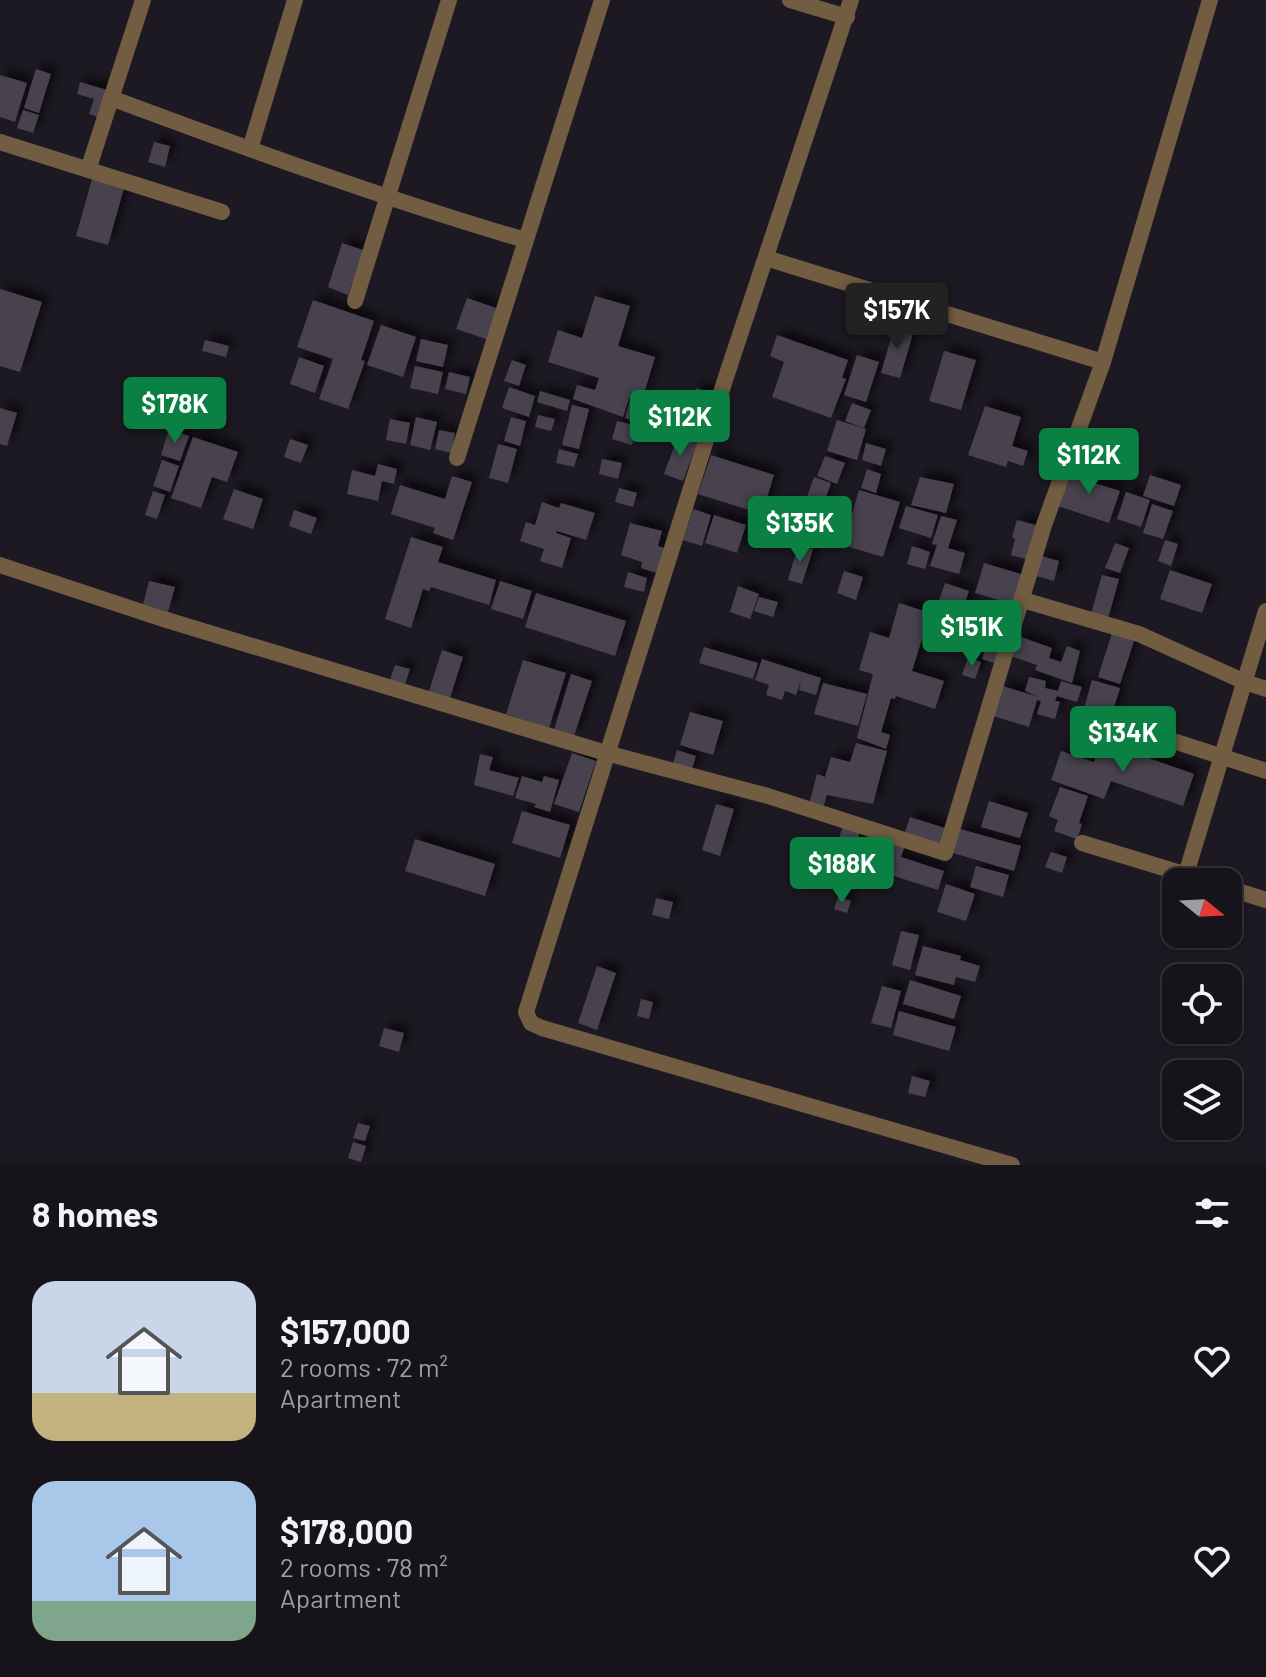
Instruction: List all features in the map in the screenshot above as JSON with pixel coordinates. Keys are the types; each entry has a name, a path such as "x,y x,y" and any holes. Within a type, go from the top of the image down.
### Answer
{"street":[{"path":"88,170 143,0"},
{"path":"250,149 295,0"},
{"path":"355,301 449,0"},
{"path":"457,458 602,0"},
{"path":"790,0 847,17"},
{"path":"851,0 606,753 526,1012 531,1023 542,1028 1012,1165"},
{"path":"0,565 160,618 606,753 768,796 945,853 1044,525 1103,362 1210,0"},
{"path":"111,98 386,196 525,240"},
{"path":"0,142 222,212"},
{"path":"766,258 1103,362"},
{"path":"1023,600 1139,634 1266,689"},
{"path":"1188,868 1266,611"},
{"path":"1121,724 1266,771"},
{"path":"1082,843 1166,868"},
{"path":"1242,892 1266,900"}],"building":[{"path":"36,69 51,74 39,113 24,108"},
{"path":"0,75 27,83 15,122 0,117"},
{"path":"80,82 107,90 101,118 89,114 94,99 77,94"},
{"path":"23,110 39,115 33,133 17,128"},
{"path":"154,142 170,146 165,167 148,162"},
{"path":"92,179 124,188 108,245 76,236"},
{"path":"342,243 363,250 348,295 328,287"},
{"path":"0,289 42,302 20,372 0,366"},
{"path":"595,296 630,306 618,346 655,357 643,397 631,393 623,417 573,399 577,385 595,390 599,378 548,362 558,330 582,338"},
{"path":"467,298 499,309 489,340 456,329"},
{"path":"313,300 374,321 361,360 365,361 348,409 319,399 333,359 297,347"},
{"path":"895,324 914,330 900,378 881,373"},
{"path":"381,325 416,337 403,377 367,365"},
{"path":"777,335 848,360 842,378 846,379 831,418 772,397 784,362 770,356"},
{"path":"421,339 448,345 443,367 416,361"},
{"path":"205,340 229,346 226,357 202,351"},
{"path":"944,351 976,360 961,410 929,401"},
{"path":"857,355 879,362 866,402 844,395"},
{"path":"299,357 324,366 315,393 290,384"},
{"path":"512,360 526,365 519,386 504,381"},
{"path":"415,366 443,372 438,394 410,388"},
{"path":"449,372 470,377 466,394 445,389"},
{"path":"509,387 535,396 529,417 502,408"},
{"path":"696,388 712,393 703,423 686,418"},
{"path":"540,391 570,400 567,411 537,402"},
{"path":"631,397 662,407 660,413 674,418 669,435 625,418"},
{"path":"852,403 871,410 864,428 845,421"},
{"path":"572,405 589,409 579,449 562,445"},
{"path":"985,406 1021,417 1012,446 1028,451 1023,466 1008,461 1006,467 968,455"},
{"path":"0,408 17,413 7,446 0,444"},
{"path":"538,415 555,419 551,431 535,427"},
{"path":"416,417 437,422 430,450 410,445"},
{"path":"511,417 526,421 520,446 504,441"},
{"path":"390,419 410,423 406,444 386,440"},
{"path":"837,420 866,429 857,460 827,451"},
{"path":"617,421 638,426 632,445 612,439"},
{"path":"169,429 189,436 180,461 161,455"},
{"path":"439,430 455,433 451,453 435,449"},
{"path":"678,436 697,443 683,481 664,474"},
{"path":"193,437 238,452 227,482 212,477 201,508 171,498"},
{"path":"290,439 308,445 301,463 284,457"},
{"path":"866,443 886,449 881,466 862,460"},
{"path":"498,444 517,449 508,483 489,478"},
{"path":"559,449 578,454 574,467 556,463"},
{"path":"711,455 774,475 762,514 698,494"},
{"path":"825,456 845,463 837,484 817,476"},
{"path":"602,459 622,463 618,479 599,474"},
{"path":"162,460 179,466 170,492 153,486"},
{"path":"1079,463 1096,469 1091,482 1120,491 1109,523 1058,506 1069,475 1074,476"},
{"path":"378,464 397,469 394,484 382,481 378,501 347,494 352,470 375,476"},
{"path":"867,469 881,474 876,493 861,488"},
{"path":"1150,475 1181,485 1174,506 1143,496"},
{"path":"452,476 472,482 453,540 433,533 435,528 391,514 400,485 445,499"},
{"path":"814,477 831,483 814,531 797,525"},
{"path":"920,477 954,484 946,513 911,505"},
{"path":"619,488 637,493 633,507 615,502"},
{"path":"234,489 263,499 253,529 223,519"},
{"path":"859,490 900,502 883,557 843,545"},
{"path":"153,491 165,495 157,519 145,515"},
{"path":"1126,492 1150,500 1141,527 1117,519"},
{"path":"542,502 559,508 561,503 595,513 586,540 557,531 571,538 562,568 540,561 544,549 520,541 526,522 535,525"},
{"path":"1152,504 1173,511 1163,539 1143,533"},
{"path":"906,506 938,515 931,538 899,528"},
{"path":"693,509 711,515 702,546 683,540"},
{"path":"294,510 317,518 311,534 289,526"},
{"path":"714,515 746,525 737,553 705,543"},
{"path":"941,516 957,520 948,548 965,553 959,574 930,566 937,545 932,544"},
{"path":"1017,520 1036,525 1029,560 1011,555"},
{"path":"630,523 662,531 658,546 664,548 657,573 641,568 642,562 621,555"},
{"path":"411,537 443,547 438,562 496,580 489,605 431,587 429,591 423,589 411,628 385,619"},
{"path":"1165,540 1178,544 1171,566 1158,561"},
{"path":"1115,543 1129,548 1120,573 1105,568"},
{"path":"798,545 813,549 802,584 788,580"},
{"path":"912,546 930,552 925,569 907,564"},
{"path":"1041,556 1059,561 1054,581 1036,576"},
{"path":"984,563 1024,575 1015,605 975,593"},
{"path":"1170,570 1212,584 1202,613 1160,599"},
{"path":"844,571 863,577 856,600 837,593"},
{"path":"628,572 647,578 644,592 624,587"},
{"path":"1102,575 1119,579 1107,622 1090,617"},
{"path":"149,581 175,587 168,612 143,605"},
{"path":"500,581 532,591 523,619 491,609"},
{"path":"945,583 969,591 964,606 982,612 976,629 935,612"},
{"path":"738,586 759,594 750,619 730,612"},
{"path":"536,593 626,621 615,656 525,627"},
{"path":"759,597 778,602 773,617 754,611"},
{"path":"899,603 930,613 912,671 944,681 935,709 896,696 895,699 891,698 881,732 890,735 886,749 857,738 873,674 859,670 870,632 889,638"},
{"path":"1112,633 1134,641 1120,684 1098,677"},
{"path":"1018,636 1052,648 1049,658 1061,662 1067,646 1080,651 1072,683 1035,670 1037,665 1011,656"},
{"path":"988,639 1003,644 997,664 982,659"},
{"path":"704,647 758,663 753,679 699,663"},
{"path":"442,650 463,657 449,701 428,694"},
{"path":"968,658 981,662 975,679 962,675"},
{"path":"762,659 821,678 816,695 799,690 801,680 796,695 785,691 782,700 766,695 769,685 755,680"},
{"path":"523,660 566,673 549,728 506,714"},
{"path":"395,665 410,669 405,684 390,680"},
{"path":"571,674 592,681 574,736 554,730"},
{"path":"1029,677 1046,681 1045,688 1058,691 1061,681 1082,687 1077,702 1057,696 1055,701 1060,702 1055,719 1037,714 1041,701 1037,700 1029,727 993,716 1002,686 1039,697 1025,691"},
{"path":"1092,680 1120,688 1110,720 1083,712"},
{"path":"823,683 867,694 858,726 814,714"},
{"path":"690,712 723,721 713,755 680,745"},
{"path":"1100,741 1194,774 1183,806 1111,781 1104,799 1051,780 1061,751 1094,762"},
{"path":"856,743 887,751 873,804 827,795 823,808 809,804 817,774 825,777 831,757 850,762"},
{"path":"677,750 696,756 690,775 671,769"},
{"path":"572,753 596,761 579,812 554,804"},
{"path":"480,754 493,757 489,770 519,778 513,796 474,785"},
{"path":"522,776 542,782 544,776 559,780 550,812 515,798"},
{"path":"1060,787 1088,796 1077,839 1054,831 1058,820 1049,816"},
{"path":"989,801 1028,813 1020,838 981,827"},
{"path":"716,804 734,809 720,856 702,850"},
{"path":"522,811 570,825 560,858 512,843"},
{"path":"910,817 945,828 940,846 904,835"},
{"path":"843,826 860,832 852,855 868,860 876,836 905,845 901,857 944,871 938,890 894,876 893,881 869,873 863,889 825,879"},
{"path":"960,829 1021,846 1014,871 953,853"},
{"path":"415,839 495,864 485,896 405,871"},
{"path":"1051,852 1067,857 1062,873 1045,867"},
{"path":"976,866 1009,875 1003,897 970,887"},
{"path":"946,884 975,894 966,921 937,912"},
{"path":"838,897 851,901 847,913 834,909"},
{"path":"656,898 673,902 669,919 652,915"},
{"path":"901,931 919,935 910,970 892,965"},
{"path":"923,946 961,956 960,960 980,966 975,982 956,977 954,985 915,975"},
{"path":"597,966 616,973 597,1030 578,1023"},
{"path":"910,980 961,996 954,1019 903,1004"},
{"path":"882,986 901,991 891,1028 871,1023"},
{"path":"641,999 653,1002 649,1019 637,1016"},
{"path":"899,1011 956,1027 949,1051 893,1035"},
{"path":"384,1028 404,1033 399,1052 379,1046"},
{"path":"912,1076 930,1081 925,1097 908,1093"},
{"path":"358,1123 370,1126 365,1141 353,1138"},
{"path":"353,1142 366,1146 361,1162 348,1158"}]}
